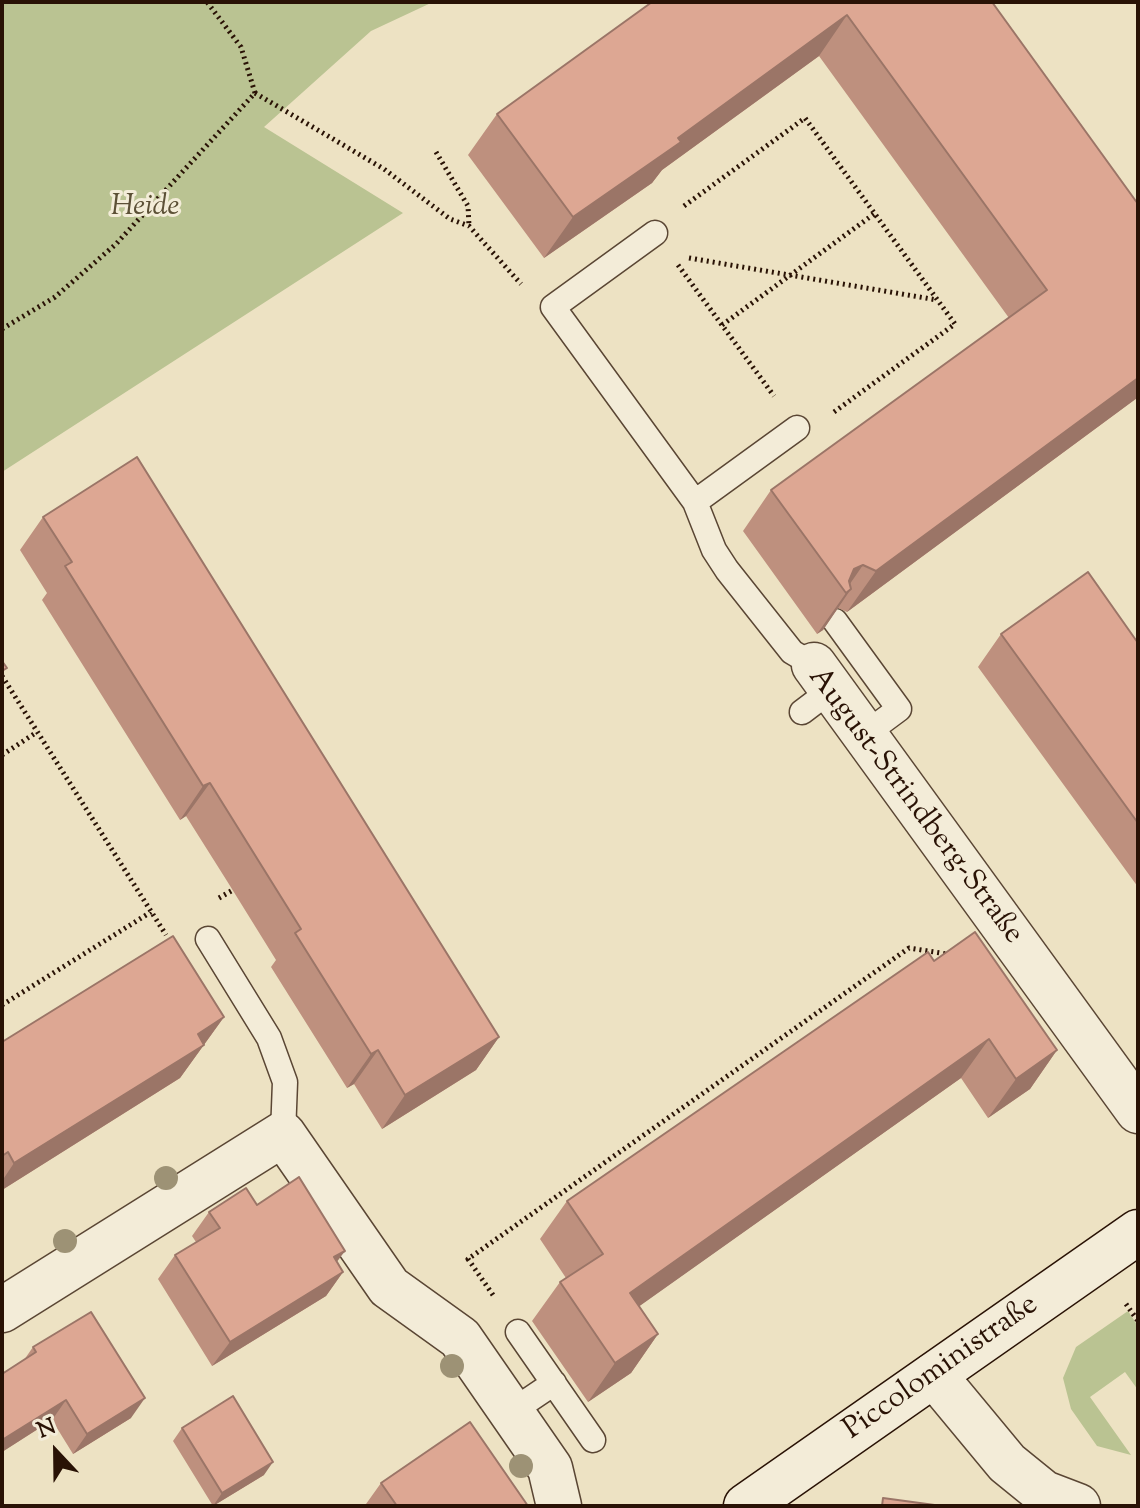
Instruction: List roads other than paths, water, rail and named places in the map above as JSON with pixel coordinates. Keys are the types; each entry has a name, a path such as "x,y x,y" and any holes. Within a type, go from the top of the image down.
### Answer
{"street":[{"name":"August-Strindberg-Straße","path":"816,689 864,735 1138,1111"},
{"path":"2,1310 283,1134 389,1287 460,1338 550,1468 559,1506"},
{"name":"Piccoloministraße","path":"746,1506 1138,1232"},
{"path":"934,1375 1007,1463 1044,1493 1078,1506"}],"lane":[{"name":"August-Strindberg-Straße","path":"655,233 553,307 695,502 714,550 792,652 816,689"},
{"path":"695,502 797,428"},
{"path":"835,621 899,709 864,735"},
{"path":"208,939 269,1038 285,1082 283,1134"},
{"path":"518,1332 593,1440"},
{"path":"511,1412 554,1383"}],"park label":[{"name":"Heide","path":"145,209"}]}
